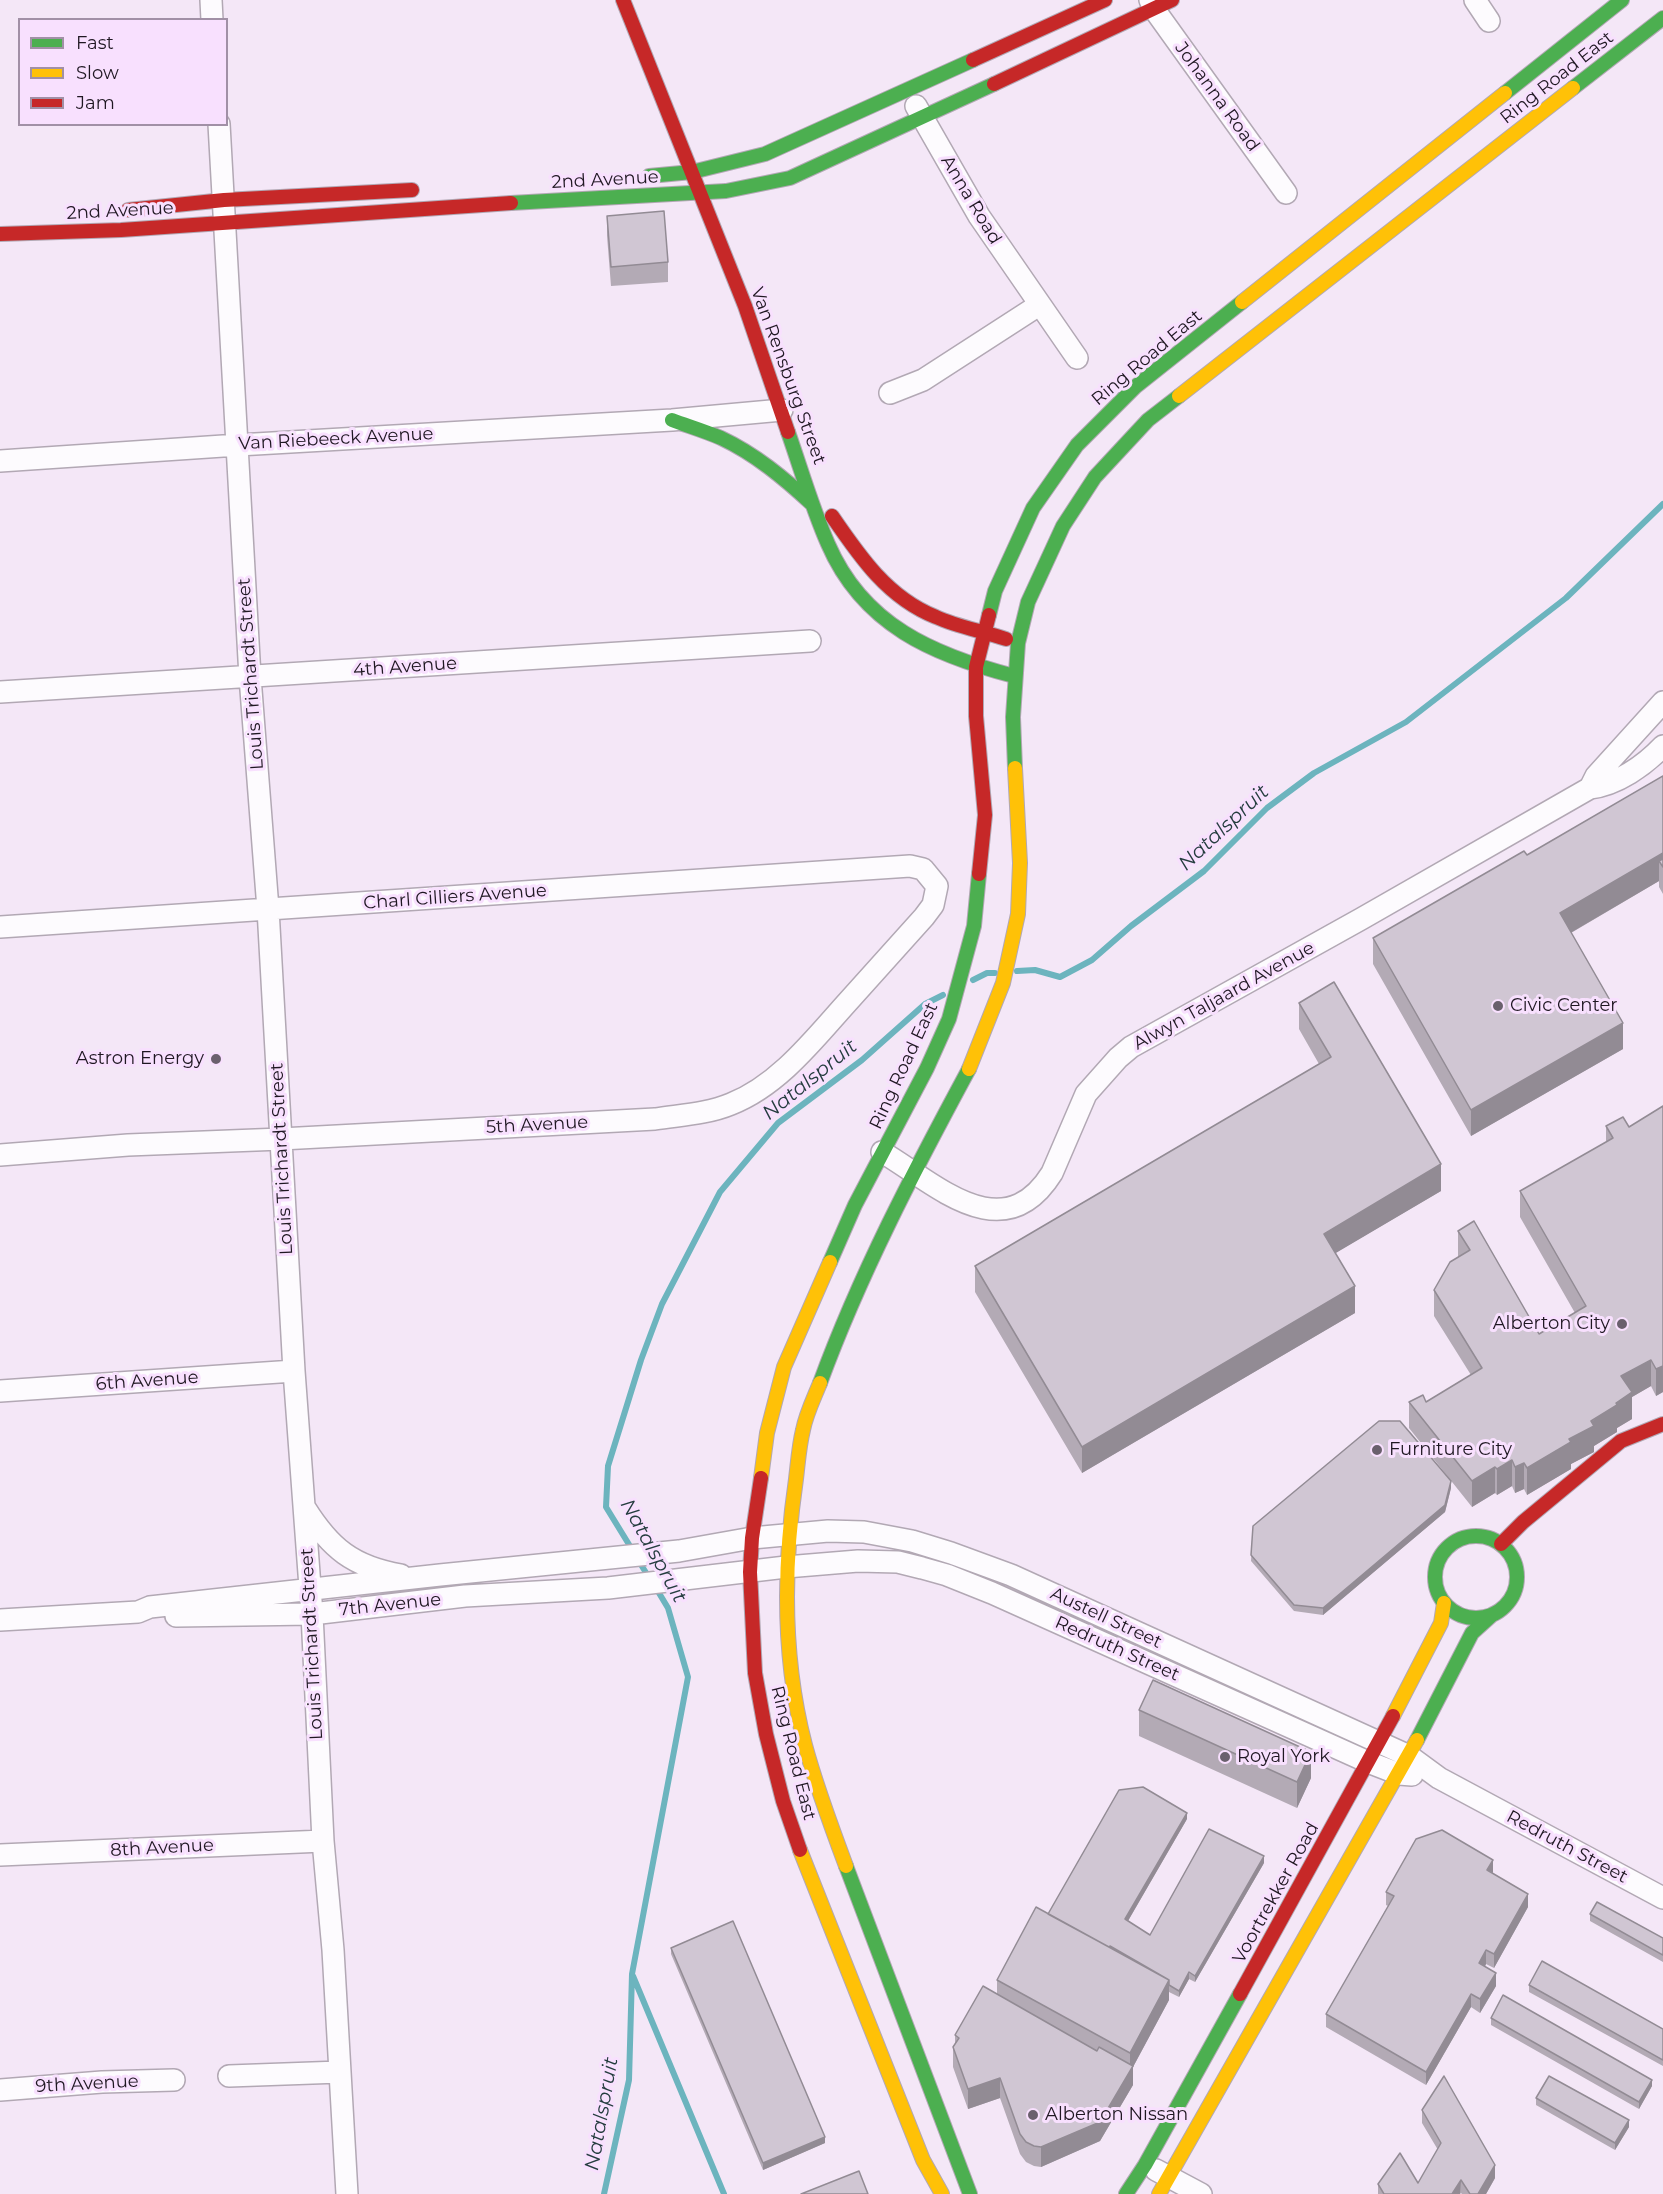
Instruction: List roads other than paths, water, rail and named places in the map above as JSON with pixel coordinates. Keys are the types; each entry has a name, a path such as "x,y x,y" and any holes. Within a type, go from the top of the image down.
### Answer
{"main road":[{"name":"Van Rensburg Street","path":"623,0 745,306 817,508 827,543 842,572 859,595 883,619 919,642 976,667 1014,676"},
{"name":"2nd Avenue","path":"635,177 692,172 765,154 1105,0"},
{"name":"Ring Road East","path":"942,2194 923,2160 808,1872 783,1801 766,1734 755,1674 750,1572 752,1538 767,1432 784,1368 855,1205 927,1068 949,1019 964,968 974,926 985,815 976,716 976,667 996,591 1033,507 1077,445 1135,387 1622,0"},
{"name":"2nd Avenue","path":"0,234 225,224 747,188 790,178 1159,3"},
{"name":"Ring Road East","path":"970,2194 878,1953 822,1800 805,1744 792,1680 786,1567 788,1533 803,1428 840,1329 914,1171 972,1063 1003,983 1018,914 1020,863 1013,717 1014,676 1018,643 1028,602 1063,526 1095,477 1148,420 1663,18"},
{"name":"2nd Avenue","path":"118,211 224,200 427,189"},
{"path":"672,420 721,438 756,457 788,480 817,508"},
{"path":"804,473 853,548 878,579 909,605 936,618 985,631 1018,643"},
{"path":"1501,1544 1567,1484 1621,1441 1663,1424"},
{"path":"1469,1536 1486,1536 1501,1544 1512,1557 1517,1574 1515,1590 1506,1605 1492,1614 1475,1618 1458,1614 1444,1603 1436,1588 1435,1570 1441,1554 1453,1542 1469,1536"},
{"name":"Voortrekker Road","path":"1158,2194 1277,1959 1368,1762 1441,1623 1444,1603"},
{"name":"Voortrekker Road","path":"1126,2194 1404,1765 1472,1633 1492,1614"},
{"path":"923,2160 935,2194"}],"street":[{"path":"211,0 212,18"},
{"path":"1474,0 1489,21"},
{"name":"Johanna Road","path":"1159,3 1286,193"},
{"name":"Anna Road","path":"909,90 921,117 979,216 1077,358"},
{"name":"Louis Trichardt Street","path":"219,126 250,677 268,909 294,1371 312,1614 323,1840 333,1950 348,2194"},
{"path":"890,393 923,380 1039,305"},
{"name":"Van Riebeeck Avenue","path":"0,461 672,420 782,410"},
{"name":"4th Avenue","path":"0,692 810,641"},
{"name":"Alwyn Taljaard Avenue","path":"1590,788 1596,776 1663,702"},
{"path":"1630,740 1663,733"},
{"name":"Alwyn Taljaard Avenue","path":"882,1152 914,1171 945,1194 967,1204 988,1210 1007,1209 1025,1201 1045,1185 1052,1173 1086,1095 1118,1058 1131,1047 1590,788 1603,786 1626,774 1651,759 1663,746"},
{"name":"Charl Cilliers Avenue","path":"0,927 910,866"},
{"name":"5th Avenue","path":"0,1155 128,1145 655,1119 709,1112 733,1104 755,1092 795,1058 832,1020 933,904 937,886 923,869 910,866"},
{"name":"6th Avenue","path":"0,1391 294,1371"},
{"path":"303,1505 324,1537 334,1548 351,1559 391,1573 418,1577"},
{"name":"Austell Street","path":"679,1551 788,1533 828,1531 864,1532 912,1541 951,1553 1045,1590 1378,1742 1404,1765"},
{"name":"7th Avenue","path":"0,1620 138,1612 150,1606 679,1551"},
{"name":"Redruth Street","path":"685,1579 786,1567 875,1561 898,1562 947,1575 1125,1651 1368,1762 1404,1765 1439,1778 1663,1898"},
{"name":"7th Avenue","path":"138,1612 150,1617 312,1614 465,1596 608,1588 685,1579"},
{"name":"8th Avenue","path":"0,1855 323,1840"},
{"path":"230,2076 340,2072"},
{"name":"9th Avenue","path":"0,2090 102,2082 174,2080"},
{"path":"1145,2165 1169,2175 1202,2194"}],"waterway":[{"name":"Natalspruit","path":"1017,971 1035,970 1060,977 1092,960 1131,926 1204,871 1267,808 1314,773 1406,722 1566,598 1663,504"},
{"name":"Natalspruit","path":"973,980 987,973 995,973"},
{"name":"Natalspruit","path":"633,1551 606,1507 608,1466 641,1360 662,1304 720,1192 778,1123 862,1060 925,1004 943,995"},
{"name":"Natalspruit","path":"638,1560 650,1579"},
{"name":"Natalspruit","path":"604,2194 629,2080 632,1974 688,1677 668,1608 656,1588"},
{"path":"633,1976 724,2194"}],"place":[{"name":"Civic Center","path":"1498,1006"},
{"name":"Astron Energy","path":"216,1059"},
{"name":"Alberton City","path":"1622,1324"},
{"name":"Furniture City","path":"1377,1450"},
{"name":"Royal York","path":"1225,1757"},
{"name":"Alberton Nissan","path":"1033,2115"}]}
